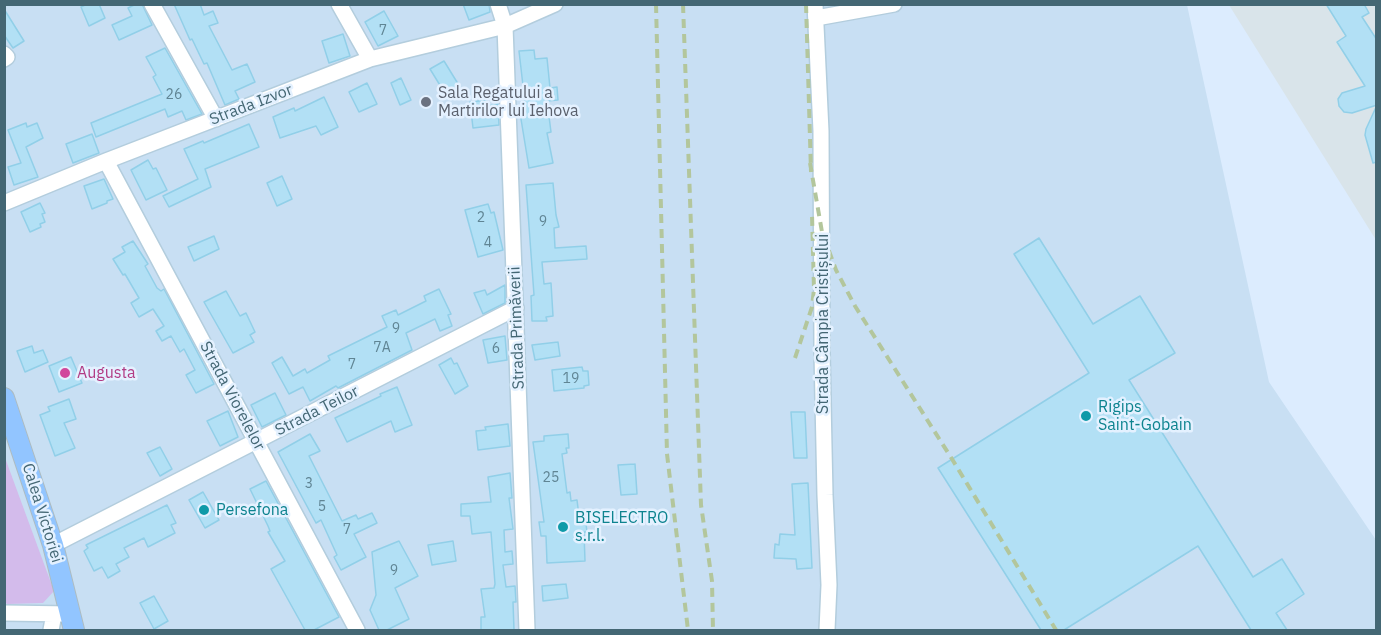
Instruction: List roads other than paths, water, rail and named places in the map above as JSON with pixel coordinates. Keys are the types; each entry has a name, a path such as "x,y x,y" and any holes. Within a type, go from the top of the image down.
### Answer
{"main road":[{"name":"Calea Victoriei","path":"4,398 53,545 66,619"}],"street":[{"path":"152,4 216,119"},
{"path":"339,4 370,59"},
{"name":"Strada Primăverii","path":"498,4 505,26 527,630"},
{"name":"Strada Izvor","path":"4,203 370,59 505,26 555,4"},
{"path":"816,11 894,4"},
{"name":"Strada Câmpia Cristișului","path":"816,11 821,131 823,377 829,585 827,630"},
{"path":"4,54 7,57 4,59"},
{"name":"Strada Viorelelor","path":"106,161 357,630"},
{"name":"Strada Teilor","path":"53,545 257,443 516,308"},
{"path":"4,613 66,619"},
{"path":"51,630 66,619"}],"railway":[{"path":"656,4 667,454 688,630"},
{"path":"683,4 701,505 712,581 713,630"},
{"path":"806,4 811,172"},
{"path":"810,163 822,232 836,270 855,306 1056,630"},
{"path":"795,358 812,307 814,289 812,214"}],"place":[{"name":"Sala Regatului a Martirilor lui Iehova","path":"426,102"},
{"name":"Augusta","path":"65,373"},
{"name":"Rigips Saint-Gobain","path":"1086,416"},
{"name":"Persefona","path":"204,510"},
{"name":"BISELECTRO s.r.l.","path":"563,527"}]}
